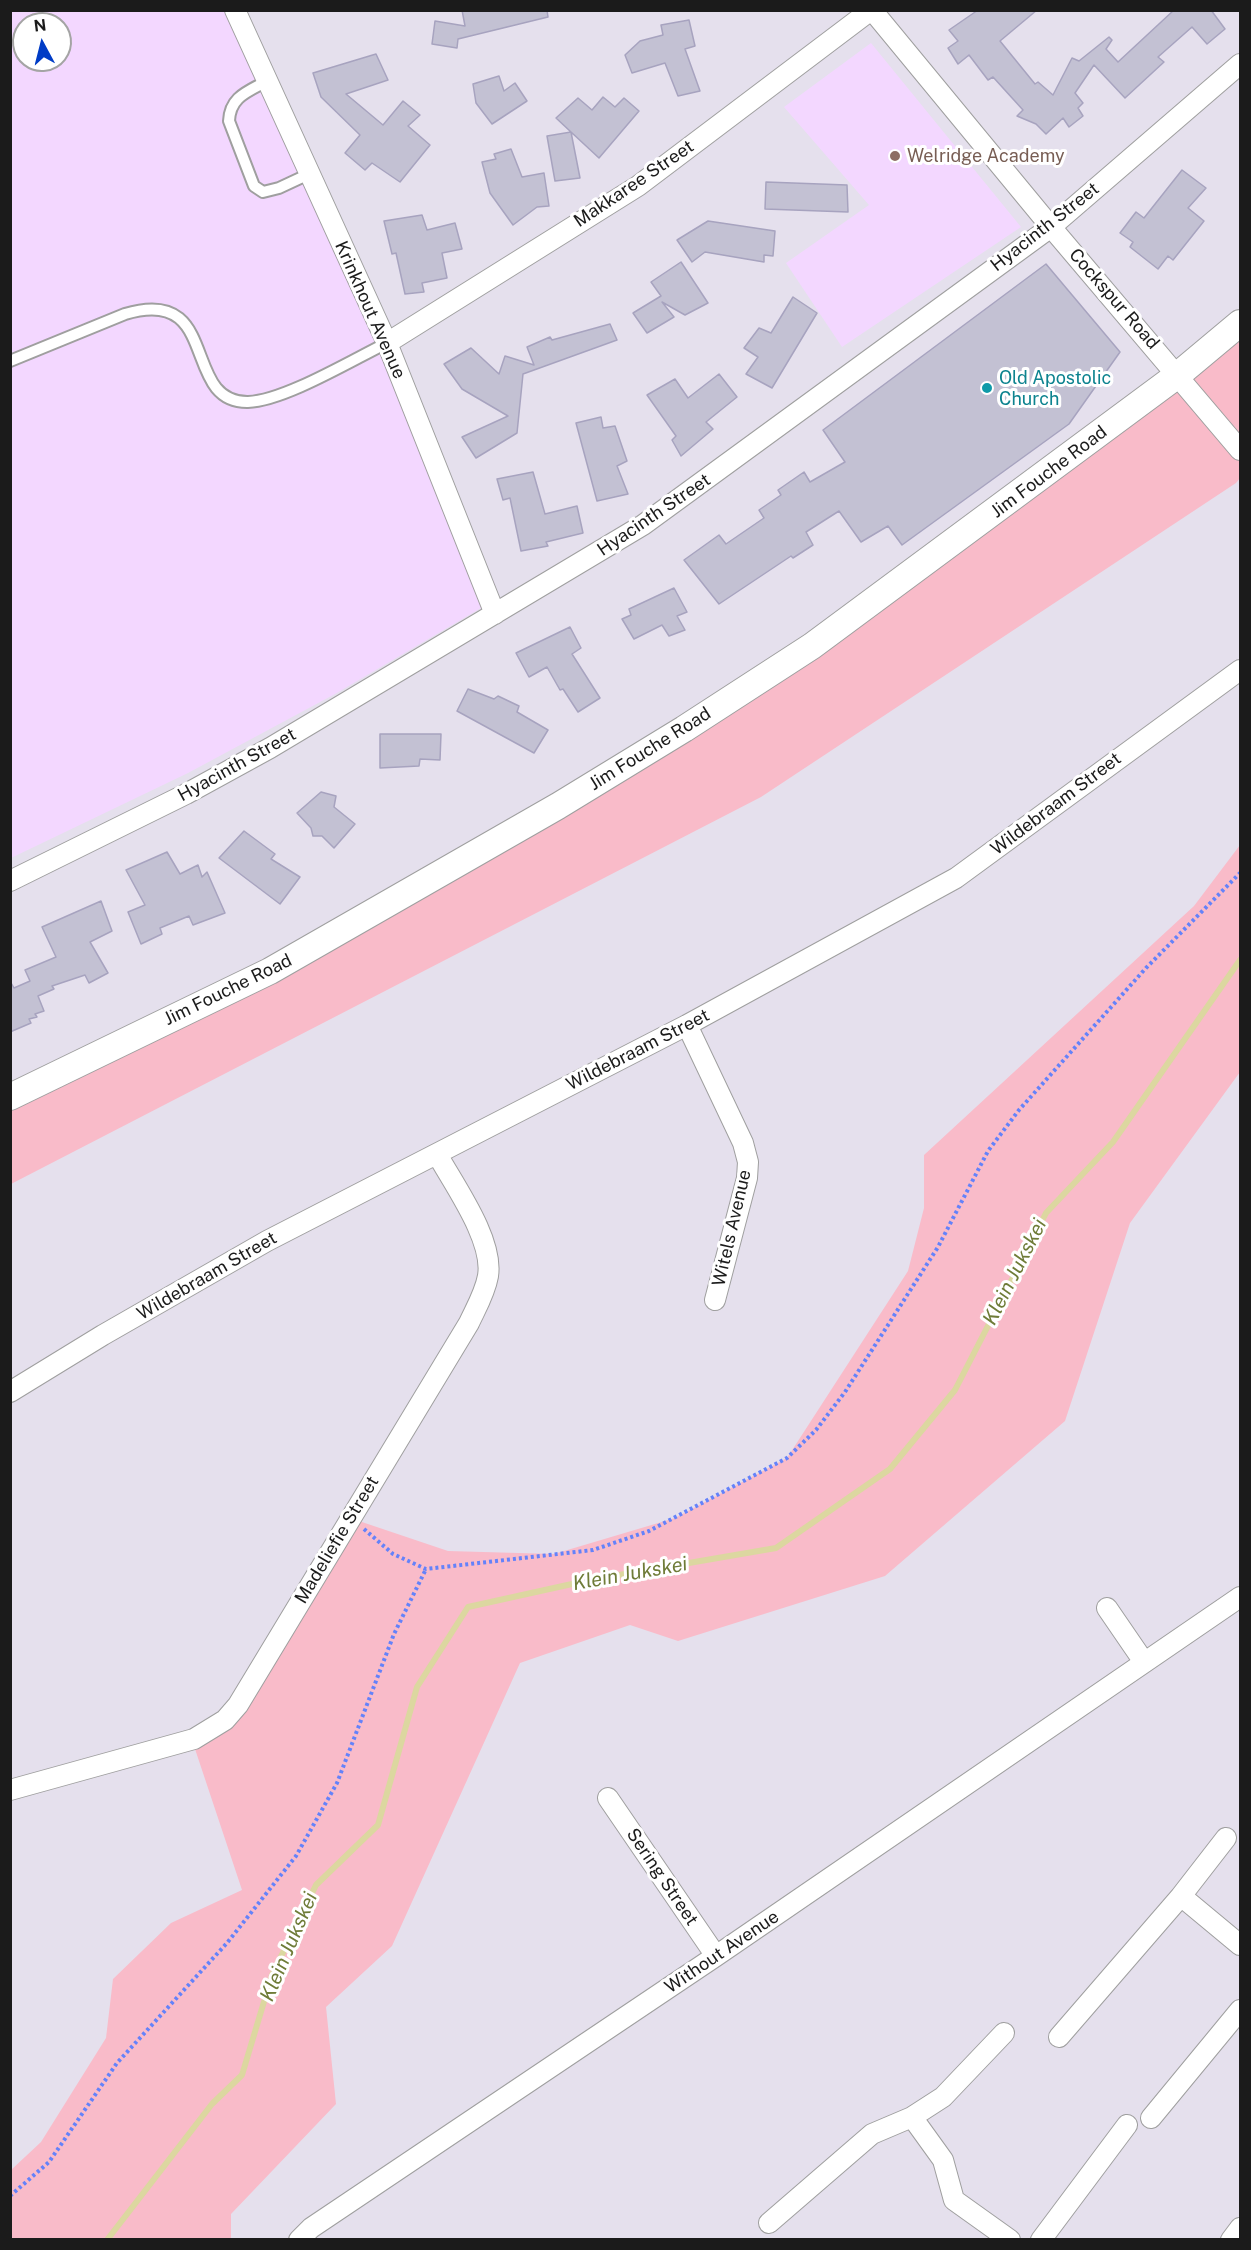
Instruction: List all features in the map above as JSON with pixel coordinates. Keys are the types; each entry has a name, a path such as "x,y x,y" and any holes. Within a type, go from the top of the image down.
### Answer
{"street":[{"name":"Krinkhout Avenue","path":"235,10 387,344 495,614"},
{"name":"Cockspur Road","path":"872,10 1050,227 1179,374 1240,450"},
{"name":"Makkaree Street","path":"387,344 638,186 872,10"},
{"name":"Hyacinth Street","path":"10,881 228,771 495,614 690,494 1050,227 1240,64"},
{"name":"Jim Fouche Road","path":"10,1097 270,971 528,823 684,729 812,646 1179,374 1240,323"},
{"name":"Wildebraam Street","path":"10,1392 267,1241 687,1025 956,878 1240,670"},
{"name":"Witels Avenue","path":"687,1025 744,1143 748,1162 747,1178 715,1300"},
{"name":"Madeliefie Street","path":"10,1790 194,1739 225,1720 238,1705 469,1323 488,1276 488,1256 483,1241 437,1154"},
{"name":"Without Avenue","path":"299,2240 310,2228 716,1956 1240,1597"},
{"path":"1107,1608 1144,1662"},
{"name":"Sering Street","path":"608,1798 716,1956"},
{"path":"1059,2037 1181,1896 1226,1838"},
{"path":"1181,1896 1240,1945"},
{"path":"1151,2118 1240,2010"},
{"path":"769,2223 872,2134 912,2117 943,2097 1004,2034"},
{"path":"912,2117 943,2160 954,2200 984,2232 1010,2240"},
{"path":"1041,2240 1127,2125"},
{"path":"1231,2240 1240,2228"}],"lane":[{"path":"267,81 236,98 229,110 229,121 254,186 263,192 279,188 309,174"},
{"path":"10,361 139,309 163,309 179,317 188,328 211,380 218,389 228,398 249,402 262,400 290,389 387,344"}],"path":[{"path":"350,1517 393,1554 426,1569 593,1550 649,1531 787,1458 816,1430 845,1392 938,1247 988,1151 1019,1110 1146,968 1240,873"},
{"path":"10,2196 50,2162 117,2063 227,1943 296,1856 337,1783 394,1634 426,1569"}],"shaded area":[{"path":"11,11 232,11 495,584 481,608 335,694 188,773 11,858"},
{"name":"Welridge Academy","path":"871,43 1021,227 842,347 786,263 869,205 784,107"},
{"path":"1240,324 1240,478 1236,483 761,797 11,1184 11,1101 566,808"},
{"path":"1240,845 1240,1072 1130,1223 1065,1421 885,1576 678,1641 630,1625 520,1663 392,1946 326,2007 336,2104 231,2214 231,2239 11,2240 11,2170 41,2142 106,2038 113,1979 171,1923 242,1890 190,1734 214,1723 353,1519 448,1551 554,1554 675,1518 787,1458 908,1271 924,1208 924,1155 1194,906"}],"building":[{"path":"462,10 547,10 548,17 458,39 457,48 432,44 435,21 465,26"},
{"path":"978,10 1037,10 1000,41 1035,84 1038,82 1053,95 1072,58 1079,61 1109,37 1112,40 1106,49 1118,62 1174,10 1211,10 1225,29 1207,44 1192,27 1158,57 1164,62 1125,98 1094,65 1075,93 1083,103 1078,108 1083,116 1069,127 1063,118 1046,134 1036,124 1017,116 1023,110 993,77 988,80 969,55 958,64 948,48 958,41 949,30"},
{"path":"689,20 695,46 685,49 700,91 678,96 665,63 632,73 625,55 640,41 663,35 661,25"},
{"path":"376,54 388,80 346,94 383,125 403,101 420,115 408,126 430,145 400,182 372,163 365,170 345,153 360,135 321,97 313,73"},
{"path":"499,76 504,91 515,83 527,101 492,124 476,103 473,84"},
{"path":"603,97 615,107 624,98 639,111 599,158 556,118 578,98 592,110"},
{"path":"571,132 580,178 555,181 547,136"},
{"path":"511,149 522,177 544,173 549,206 537,207 513,225 490,193 482,162 496,159 494,154"},
{"path":"1182,170 1206,188 1188,208 1204,221 1173,260 1168,256 1158,269 1130,247 1133,242 1120,233 1136,212 1144,218"},
{"path":"766,182 847,185 848,212 765,209"},
{"path":"422,215 427,230 455,223 462,249 442,253 447,278 422,283 424,292 405,294 396,253 392,254 384,221"},
{"path":"708,221 775,231 773,256 764,255 764,262 705,252 692,262 677,240"},
{"path":"681,262 708,303 685,315 662,302 674,317 647,333 633,313 661,296 651,282"},
{"name":"Old Apostolic Church","path":"1046,264 1120,352 1069,424 902,545 888,526 861,542 839,511 806,532 813,545 793,558 791,556 719,604 684,560 719,535 726,544 764,518 759,510 781,495 778,490 804,472 810,482 845,462 823,430"},
{"path":"793,297 817,313 772,388 746,374 758,357 744,348 759,328 771,333"},
{"path":"610,324 617,340 523,374 517,433 476,458 462,437 508,416 462,389 444,364 471,348 499,374 505,356 534,365 527,347 550,337 552,340"},
{"path":"719,374 737,397 706,422 713,429 681,456 672,440 676,436 647,395 675,379 688,398"},
{"path":"601,417 603,428 615,426 627,461 617,466 628,494 597,501 576,423"},
{"path":"533,472 545,514 577,506 583,533 546,542 548,546 521,551 510,498 503,500 497,479"},
{"path":"674,588 687,612 677,616 685,630 669,636 662,625 634,639 622,619 631,615 629,609"},
{"path":"570,627 581,648 572,654 600,698 578,712 563,689 560,690 547,667 529,677 516,653"},
{"path":"468,689 494,699 498,696 519,706 517,712 548,730 534,753 457,711"},
{"path":"380,734 441,734 440,760 420,759 419,766 380,768"},
{"path":"321,792 336,796 334,807 355,824 334,848 322,836 313,836 311,828 297,813"},
{"path":"244,831 275,854 271,859 300,877 280,904 219,858"},
{"path":"167,852 180,874 198,865 202,877 207,872 225,913 193,925 189,916 160,928 162,934 141,944 128,912 145,905 126,870"},
{"path":"101,901 112,931 90,942 108,973 89,983 85,975 52,986 54,989 38,996 44,1011 35,1014 37,1017 29,1019 31,1023 10,1032 10,981 14,988 30,981 25,970 56,957 42,927"}],"waterway":[{"name":"Klein Jukskei","path":"107,2240 212,2104 242,2075 272,1975 316,1885 378,1825 417,1687 468,1607 590,1580 776,1548 890,1469 955,1390 1046,1213 1113,1142 1240,960"}],"place":[{"name":"Welridge Academy","path":"895,156"},
{"name":"Old Apostolic Church","path":"987,388"}]}
